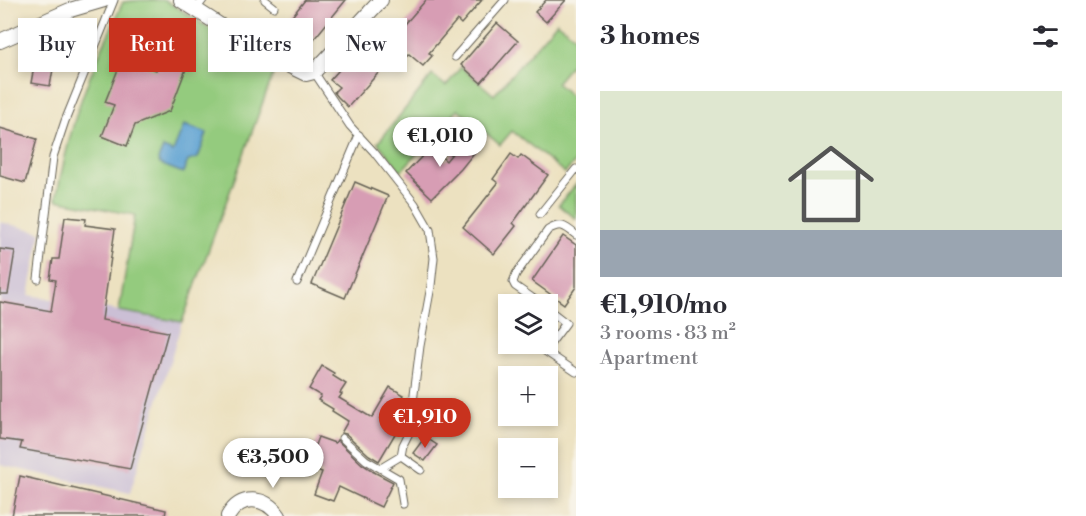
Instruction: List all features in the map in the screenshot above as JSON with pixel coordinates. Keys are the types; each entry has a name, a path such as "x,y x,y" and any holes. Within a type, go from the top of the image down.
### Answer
{"street":[{"path":"0,42 70,10 104,0"},
{"path":"181,0 199,5 263,53 306,74 314,72 381,0"},
{"path":"228,516 236,506 245,501 255,500 264,502 279,516"}],"lane":[{"path":"38,279 53,157 59,136 114,0"},
{"path":"265,0 274,7"},
{"path":"455,57 505,0"},
{"path":"314,72 350,126 415,204 430,230 434,258 420,346 411,429 403,445 401,456 381,468"},
{"path":"297,282 359,135"},
{"path":"540,214 576,169"},
{"path":"527,294 513,282 516,274 548,230 561,225 576,235"},
{"path":"558,317 566,323 558,334"},
{"path":"549,354 576,372"},
{"path":"342,438 366,460 399,479 403,504"},
{"path":"401,456 421,470"}],"shaded area":[{"path":"0,222 41,232 29,295 182,322 130,493 0,465"}],"green space":[{"path":"165,0 193,18 116,18 123,2"},
{"path":"196,20 208,27 208,72 274,72 182,322 119,311 135,215 56,200 75,119 92,72 97,72 97,60 109,33 109,72 196,72"},
{"path":"557,22 576,37 576,59 556,83 576,100 576,161 565,173 512,131 500,145 458,109 401,171 378,143 432,75 446,86 461,67 494,95"},
{"path":"576,184 576,219 559,205"}],"water":[{"path":"184,125 207,133 198,158 188,161 183,173 160,164 158,160 163,148 173,152"}],"building":[{"path":"305,0 346,0 331,18 325,18 325,26 314,39 313,18 291,18"},
{"path":"426,0 482,0 461,24 457,20 429,53 432,56 423,66 409,54 407,56 407,22"},
{"path":"546,0 566,0 546,22 535,12"},
{"path":"497,23 518,41 481,83 461,65"},
{"path":"33,72 52,72 50,86 31,83"},
{"path":"117,72 185,72 170,111 135,125 127,146 102,136 114,105 105,102"},
{"path":"337,72 379,72 348,107 334,92 339,87 330,80"},
{"path":"0,128 37,139 25,183 0,176"},
{"path":"465,138 478,148 432,198 406,173 431,147 446,161"},
{"path":"511,154 518,159 521,155 548,175 513,223 516,226 494,254 463,227 498,183 493,179"},
{"path":"355,182 388,196 345,298 312,284"},
{"path":"65,217 86,219 85,225 115,229 102,320 168,332 130,469 20,449 22,442 0,439 0,302 51,311 56,280 50,279 53,259 59,259"},
{"path":"563,236 576,245 576,287 564,304 558,300 558,294 550,294 532,281"},
{"path":"0,249 15,251 8,294 0,294"},
{"path":"322,366 346,384 339,398 372,418 390,387 404,395 392,416 402,422 379,461 346,434 341,433 348,421 318,400 321,396 309,389"},
{"path":"318,437 335,443 337,440 362,464 393,482 381,507 339,487 333,501 314,494 322,472 307,467"},
{"path":"425,437 437,445 425,461 413,453"},
{"path":"20,476 166,510 165,516 12,516"}]}
